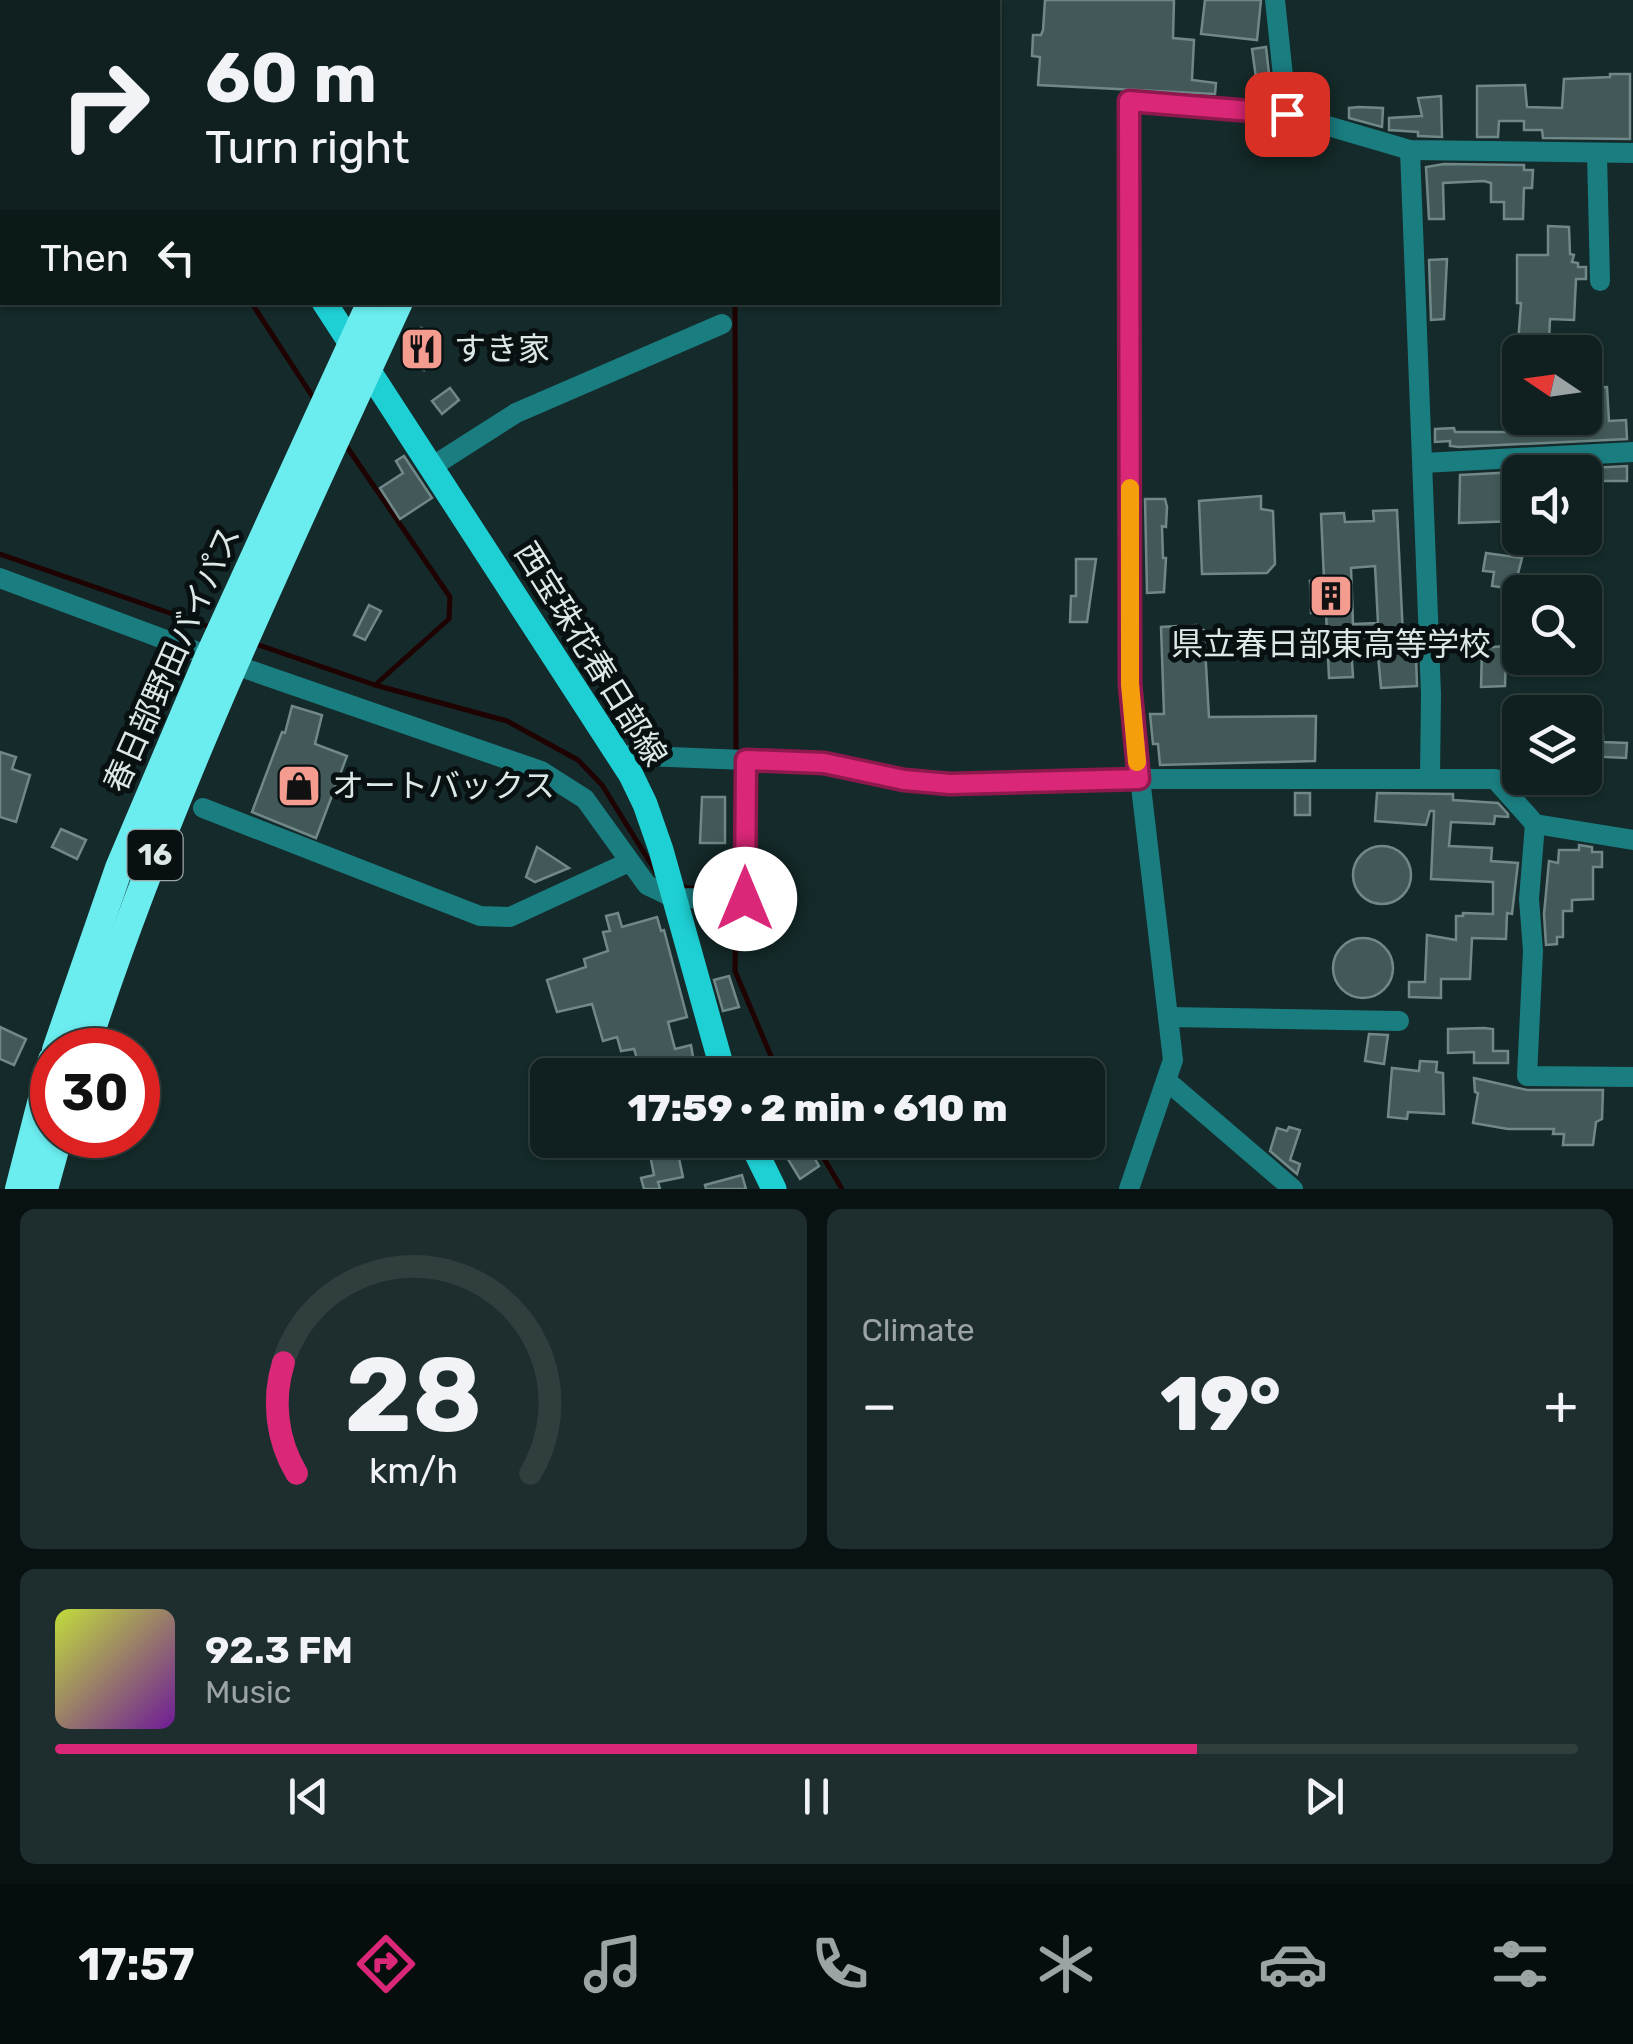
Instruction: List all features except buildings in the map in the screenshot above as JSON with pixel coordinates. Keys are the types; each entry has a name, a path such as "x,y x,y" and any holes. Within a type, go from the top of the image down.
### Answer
{"highway":[{"name":"春日部野田バイパス","path":"64,1028 119,868 369,305"},
{"name":"春日部野田バイパス","path":"93,1028 143,883 398,305"},
{"path":"18,1189 30,1143"},
{"path":"44,1189 52,1158"}],"main road":[{"name":"西宝珠花春日部線","path":"326,305 433,466 646,804 719,1058"},
{"path":"759,1158 774,1189"}],"street":[{"path":"1275,0 1287,114"},
{"path":"1129,1189 1173,1060 1130,684 1129,101 1287,114 1410,150 1633,153"},
{"path":"1410,150 1431,694 1430,777"},
{"path":"1597,154 1600,280"},
{"path":"433,466 516,413 722,324"},
{"path":"1423,463 1633,452"},
{"path":"0,578 541,771 585,799 646,884 745,899 746,760"},
{"path":"618,755 824,763 904,780 950,784 1139,779 1495,779 1535,824 1633,840"},
{"path":"202,808 480,916 510,917 630,862"},
{"path":"1535,824 1529,899 1533,951 1527,1076 1633,1077"},
{"path":"1168,1017 1398,1021"},
{"path":"1166,1081 1293,1189"}],"waterway":[{"path":"253,305 316,402"},
{"path":"735,305 736,754"},
{"path":"345,444 450,597 449,619 375,685"},
{"path":"0,554 210,627"},
{"path":"253,643 375,685 507,721 578,760 602,785 656,872"},
{"path":"736,765 736,804"},
{"path":"679,884 686,888 736,887"},
{"path":"736,905 735,971 772,1058"},
{"path":"824,1158 842,1189"}],"slow traffic":[{"path":"1130,488 1130,684 1137,762"}],"place":[{"name":"すき家","path":"422,349"},
{"name":"県立春日部東高等学校","path":"1331,596"},
{"name":"オートバックス","path":"299,786"}],"route":[{"path":"745,899 746,760 824,763 904,780 950,784 1139,779 1130,684 1129,101 1287,114"}]}
